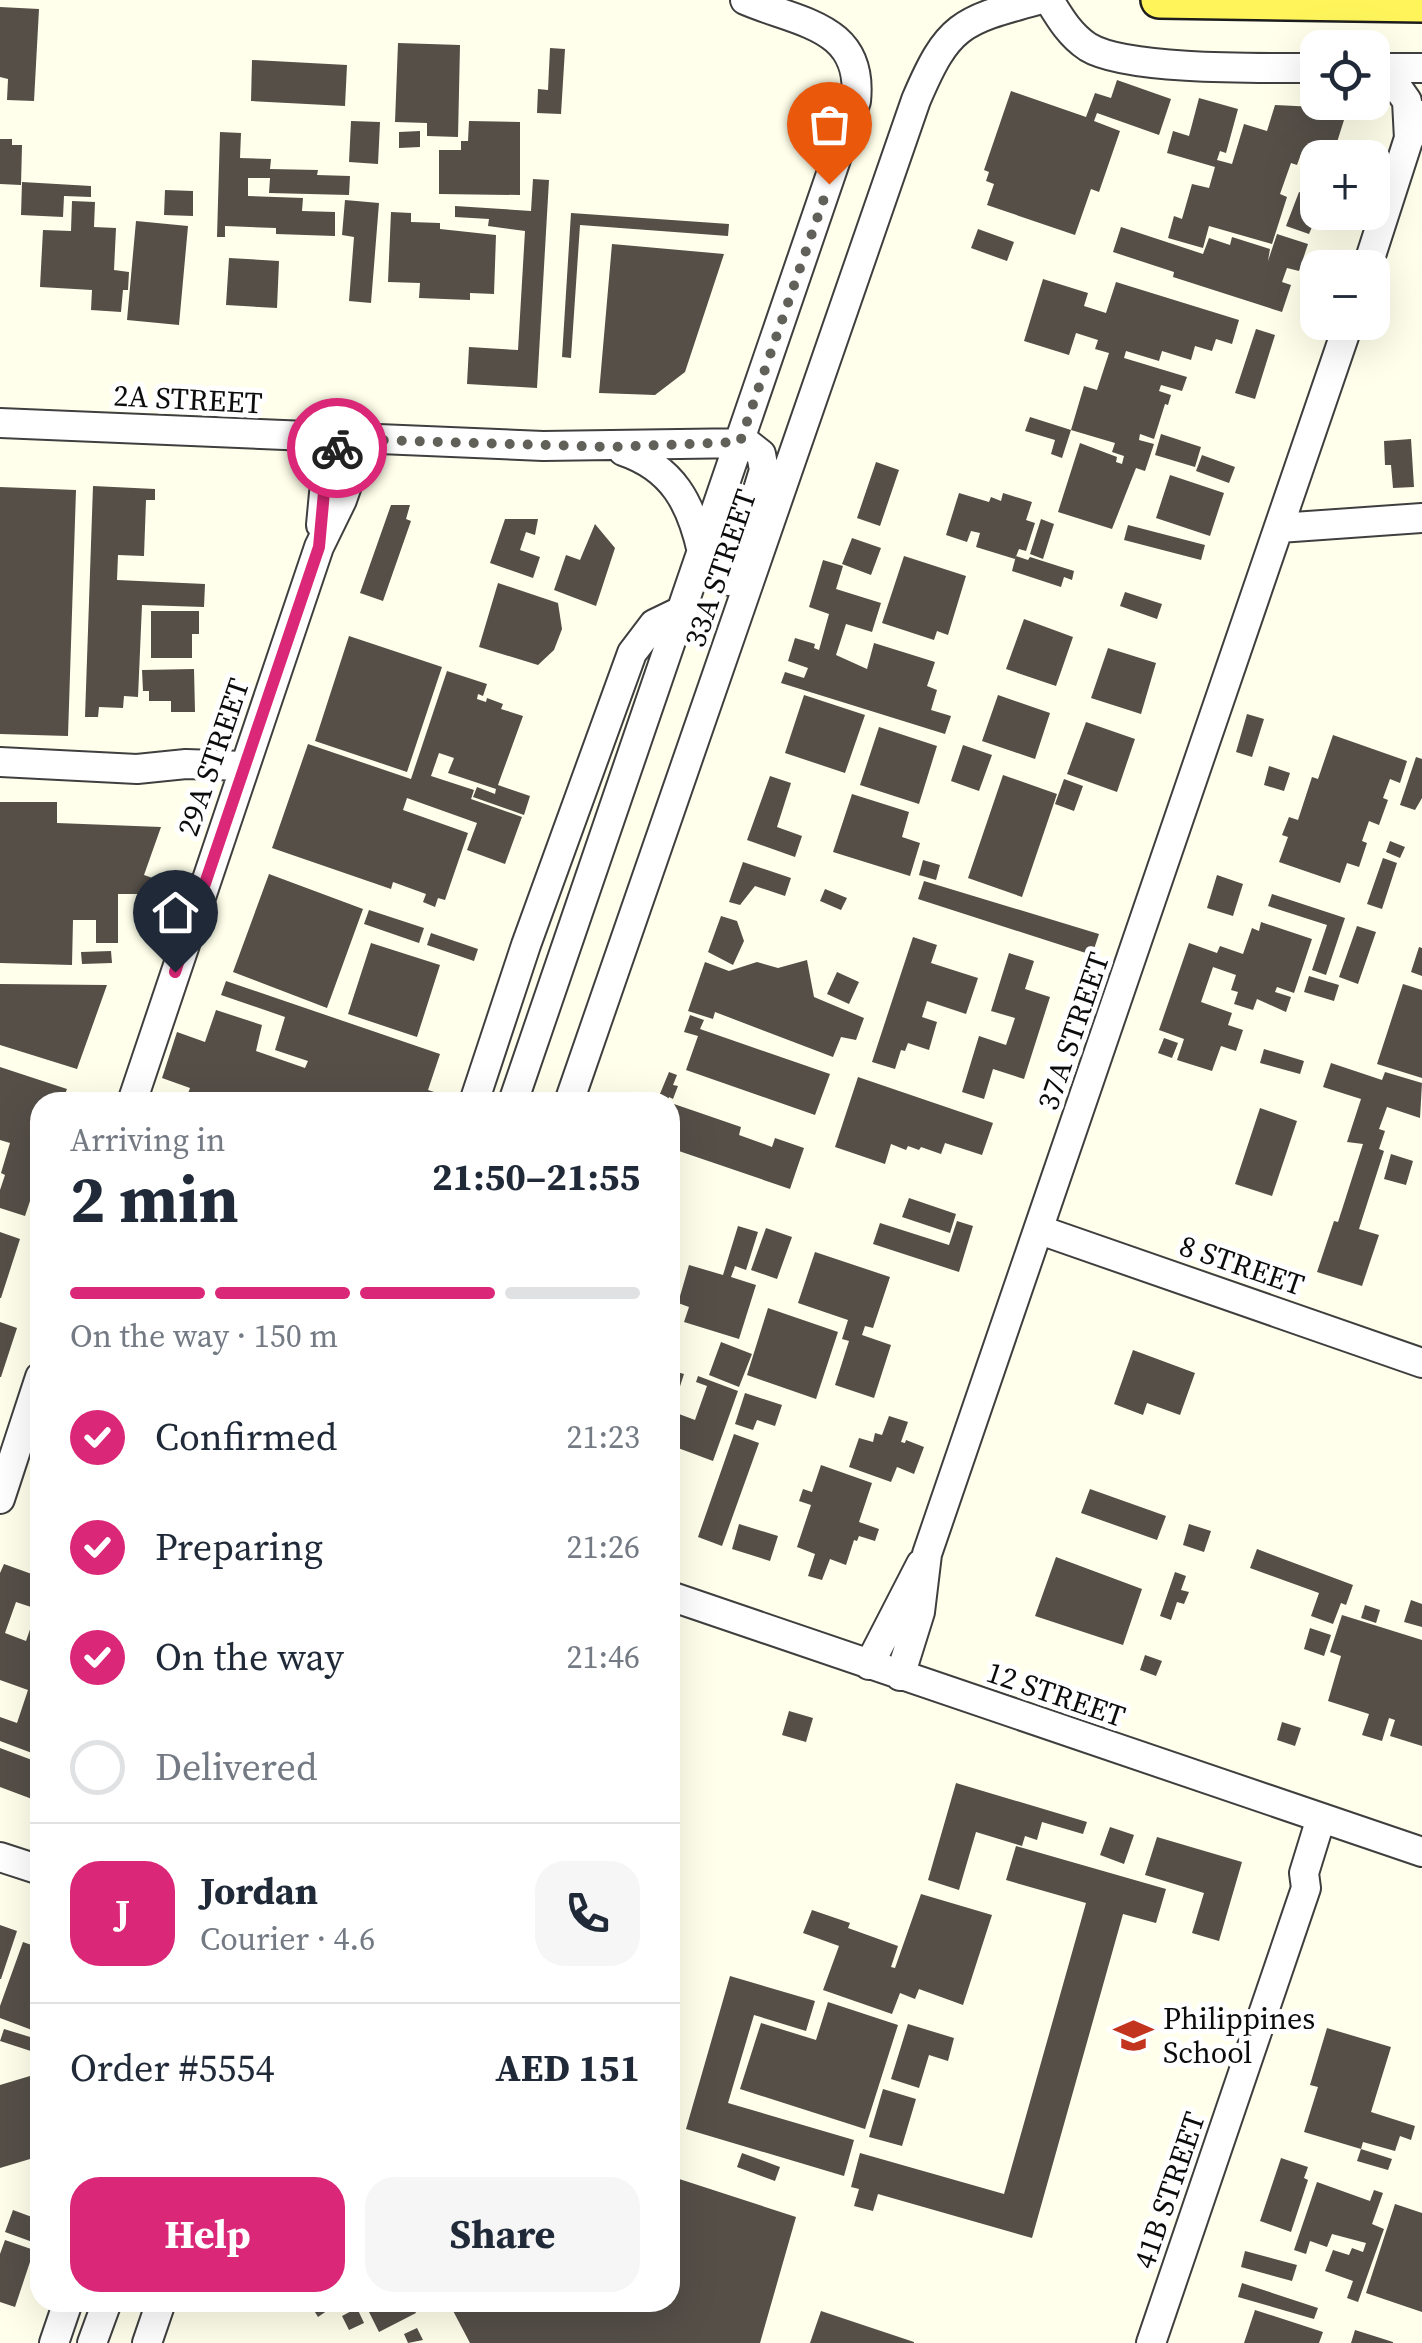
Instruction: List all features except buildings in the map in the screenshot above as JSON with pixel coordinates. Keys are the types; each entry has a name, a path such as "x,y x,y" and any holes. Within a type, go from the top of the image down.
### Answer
{"main road":[{"path":"1159,0 1422,4"}],"street":[{"name":"33A STREET","path":"517,1092 841,149 858,86 851,58 834,36 823,28 745,0"},
{"name":"33A STREET","path":"572,1092 909,119 933,60 942,45 968,24 1038,0"},
{"path":"1049,0 1075,36 1087,46 1116,58 1300,68"},
{"path":"1390,68 1422,68"},
{"path":"1390,76 1407,101 1408,140"},
{"path":"1373,250 1408,140 1422,115"},
{"name":"37A STREET","path":"869,1665 927,1554 1343,340"},
{"name":"2A STREET","path":"0,424 612,447 740,442"},
{"name":"29A STREET","path":"135,1092 319,547 342,500 351,440"},
{"path":"696,736 698,683 764,470 761,454 755,447 740,442"},
{"name":"2A STREET","path":"612,447 652,463 678,486 694,517 702,552"},
{"path":"1279,528 1422,518"},
{"path":"477,1092 632,652 654,624 682,610"},
{"path":"0,762 136,769 173,765 241,777"},
{"name":"8 STREET","path":"1040,1230 1422,1363"},
{"path":"0,1499 30,1408"},
{"name":"37A STREET","path":"900,1676 920,1612 927,1554"},
{"name":"12 STREET","path":"680,1599 1422,1852"},
{"name":"41B STREET","path":"1150,2343 1306,1888 1321,1874 1330,1821"},
{"path":"0,1857 30,1867"},
{"path":"54,2343 65,2312"},
{"path":"92,2343 103,2312"},
{"path":"142,2312 140,2325 147,2342"},
{"path":"147,2342 157,2312"}],"way so far":[{"path":"337,448 339,439 612,447 740,442 829,184"}],"place":[{"name":"Philippines School","path":"1133,2035"}],"route":[{"path":"175,972 319,547 324,492 337,448"}]}
